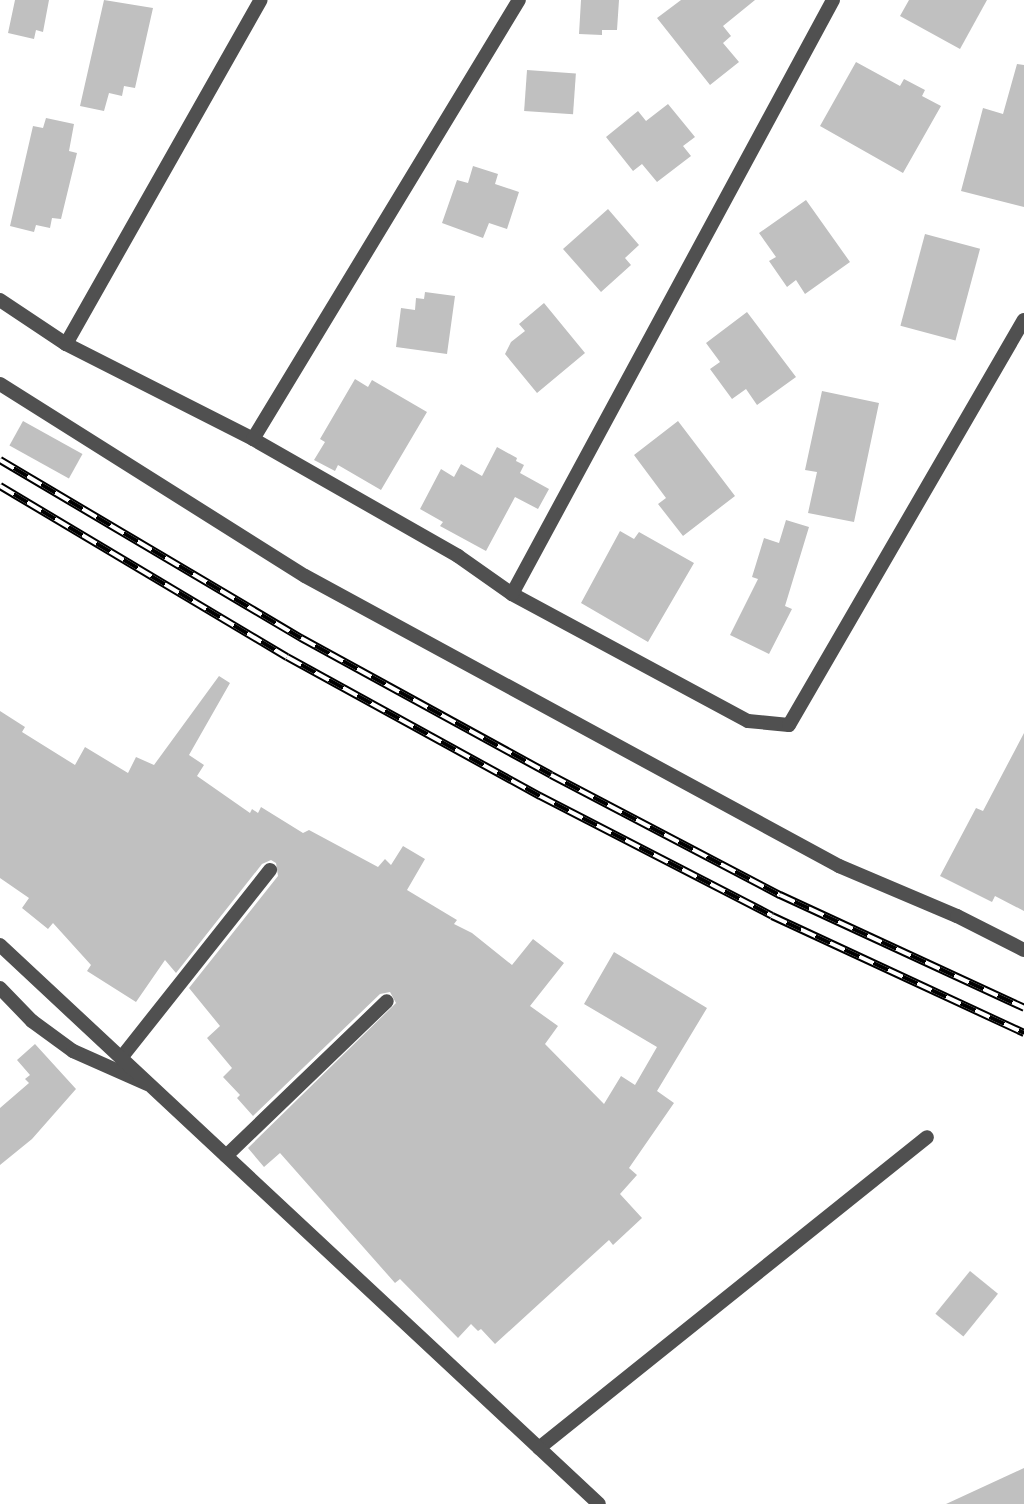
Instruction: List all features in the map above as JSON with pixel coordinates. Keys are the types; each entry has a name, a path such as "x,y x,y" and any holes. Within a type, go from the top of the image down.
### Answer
{"street":[{"path":"66,344 261,0"},
{"path":"253,439 519,0"},
{"path":"513,594 833,0"},
{"path":"0,300 66,344 253,439 458,556 513,594 747,721 789,725 1024,320"},
{"path":"0,384 305,576 839,866 957,916 1024,950"},
{"path":"121,1058 270,870"},
{"path":"0,945 599,1504"},
{"path":"0,988 32,1021 73,1051 149,1084"},
{"path":"226,1156 387,1001"},
{"path":"539,1448 927,1137"}],"building":[{"path":"15,0 49,0 43,32 36,30 34,39 8,33"},
{"path":"104,0 153,8 135,88 124,86 122,96 109,93 104,111 80,106"},
{"path":"581,0 619,0 617,30 602,30 602,35 579,34"},
{"path":"681,0 755,0 723,26 731,36 723,43 739,62 710,85 657,18"},
{"path":"909,0 987,0 960,49 900,16"},
{"path":"856,62 900,86 904,79 925,90 922,96 941,106 903,173 820,126"},
{"path":"1017,64 1024,65 1024,207 961,191 983,108 1003,114"},
{"path":"527,70 576,73 573,114 524,111"},
{"path":"668,104 695,137 683,146 691,156 657,182 642,164 633,171 606,137 638,111 646,121"},
{"path":"46,118 74,124 69,151 77,153 61,219 52,218 50,228 36,225 34,232 10,226 33,126 43,128"},
{"path":"473,166 498,174 495,184 519,192 507,229 489,223 483,238 442,223 457,180 468,183"},
{"path":"806,200 850,262 805,294 796,280 787,287 769,261 776,257 759,233"},
{"path":"608,209 639,245 625,258 631,265 601,292 563,249"},
{"path":"925,234 980,249 955,341 900,326"},
{"path":"425,292 455,296 447,354 396,347 401,308 415,310 416,298 424,299"},
{"path":"544,303 585,353 537,393 505,354 511,342 525,331 519,324"},
{"path":"747,312 796,377 757,405 746,389 732,399 710,369 720,362 706,343"},
{"path":"355,379 368,387 372,380 427,412 381,490 338,465 335,471 314,460 325,442 320,439"},
{"path":"822,391 879,403 854,522 808,513 817,472 805,470"},
{"path":"23,421 82,454 69,478 9,445"},
{"path":"678,421 735,496 683,536 658,504 666,498 634,455"},
{"path":"497,447 524,465 520,473 549,489 538,509 515,497 486,551 440,526 443,522 420,509 441,469 454,477 461,464 482,476"},
{"path":"786,520 809,527 785,606 792,609 769,654 730,635 758,579 752,577 764,538 779,543"},
{"path":"620,531 634,539 639,532 694,563 648,642 581,603"},
{"path":"219,676 230,683 189,755 204,765 197,776 250,813 252,809 258,813 261,807 303,833 309,830 378,867 385,859 391,865 403,846 425,859 407,890 457,920 454,924 472,933 512,965 533,939 564,963 530,1006 558,1026 545,1044 604,1104 621,1076 635,1085 657,1047 584,1004 614,952 707,1008 657,1091 674,1103 629,1168 637,1175 620,1194 642,1218 613,1245 609,1240 495,1344 481,1329 478,1331 471,1324 458,1338 400,1279 395,1283 280,1153 264,1167 248,1148 396,1003 390,992 380,994 253,1116 237,1098 240,1095 223,1077 232,1068 207,1038 220,1026 189,988 278,876 276,863 271,860 262,864 176,973 165,960 136,1002 87,971 91,965 53,923 48,929 22,908 29,898 0,878 0,711 25,727 22,732 75,765 85,747 128,773 136,757 154,765"},
{"path":"1024,733 1024,911 995,896 992,902 940,876 976,808 983,811"},
{"path":"35,1044 76,1089 32,1139 0,1165 0,1108 29,1083 25,1079 30,1075 17,1060"},
{"path":"970,1271 998,1294 963,1336 935,1314"},
{"path":"1024,1468 1024,1504 946,1504"}],"railway":[{"path":"0,460 301,638 551,775 780,895 1024,1008"},
{"path":"0,486 287,657 540,796 772,916 1024,1033"}]}
